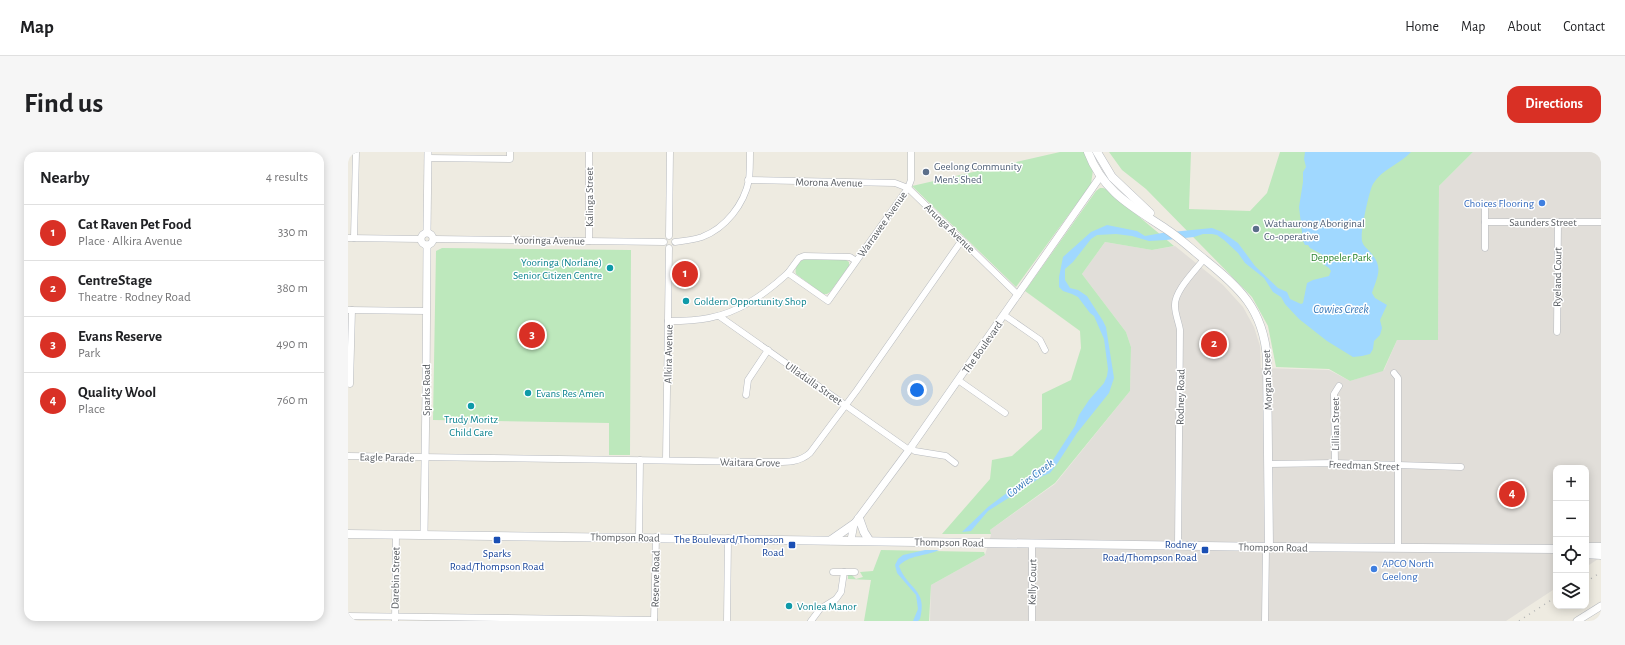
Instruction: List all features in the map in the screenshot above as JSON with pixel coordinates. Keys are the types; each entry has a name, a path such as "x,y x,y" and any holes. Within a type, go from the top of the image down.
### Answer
{"main road":[{"path":"1088,152 1100,177 1107,170 1097,152"},
{"name":"Morgan Street","path":"1107,170 1122,188 1168,230 1228,278 1242,292 1253,310 1261,328 1266,345 1268,365 1267,547"},
{"name":"Morgan Street","path":"1100,177 1124,201 1168,230"},
{"path":"831,540 857,521 869,540"},
{"name":"Thompson Road","path":"348,534 728,538 1267,547 1553,549"},
{"path":"1589,547 1601,547"},
{"path":"1589,554 1601,555"}],"street":[{"path":"356,152 351,238 421,239"},
{"path":"427,232 428,155 510,159 510,152"},
{"name":"Kalinga Street","path":"589,152 589,241"},
{"path":"669,236 670,152"},
{"path":"669,236 665,238 664,242 664,245 669,248 673,246 675,242 703,237 726,221 742,200 748,180 750,152"},
{"path":"908,188 912,180 912,152"},
{"name":"The Boulevard","path":"851,540 857,521 910,449 1100,177"},
{"name":"Morona Avenue","path":"748,180 895,183 908,188"},
{"name":"Arunga Avenue","path":"908,188 1018,295"},
{"name":"Warrawee Avenue","path":"788,273 828,302 908,188"},
{"path":"1484,248 1485,206"},
{"name":"Saunders Street","path":"1485,222 1601,222"},
{"name":"Ryeland Court","path":"1556,332 1558,222"},
{"path":"421,239 423,234 427,232"},
{"path":"421,239 422,242 427,245 431,244 434,239 433,235 427,232"},
{"path":"669,236 674,238 675,242"},
{"name":"Yooringa Avenue","path":"434,239 664,242"},
{"name":"Waitara Grove","path":"425,457 788,462 803,459 810,453 846,405 962,240"},
{"name":"Sparks Road","path":"424,534 427,245"},
{"name":"Alkira Avenue","path":"666,460 669,248"},
{"name":"Warrawee Avenue","path":"668,321 701,319 731,312 753,301 773,287 788,273 800,258 804,256 850,257 856,261"},
{"name":"Rodney Road","path":"1178,545 1180,330 1174,307 1176,297 1179,292 1204,259"},
{"path":"350,384 350,310 426,311"},
{"path":"1004,315 1040,340 1045,350"},
{"name":"Ulladulla Street","path":"719,316 910,449 946,456 955,463"},
{"path":"746,395 748,380 768,350"},
{"path":"1394,373 1398,378 1398,548"},
{"path":"958,380 1006,413"},
{"name":"Lillian Street","path":"1334,464 1334,394 1339,386"},
{"name":"Eagle Parade","path":"348,456 425,457"},
{"path":"639,537 640,460"},
{"name":"Freedman Street","path":"1268,464 1460,467"},
{"name":"Darebin Street","path":"395,619 396,534"},
{"name":"Reserve Road","path":"654,621 656,537"},
{"path":"727,621 728,538"},
{"name":"Kelly Court","path":"1032,543 1032,621"},
{"name":"Morgan Street","path":"1265,621 1267,547"},
{"path":"833,572 855,572"},
{"path":"811,621 820,609 836,600 841,592 844,572"},
{"path":"1577,621 1601,606"},
{"path":"348,616 395,619 654,621"}],"shaded area":[{"path":"1473,152 1601,152 1601,557 1589,565 1589,465 1553,465 1553,590 1506,621 930,621 931,585 985,555 991,535 990,530 1055,484 1130,391 1131,347 1126,332 1082,274 1105,242 1152,250 1175,246 1223,285 1243,307 1254,327 1260,346 1261,368 1329,370 1350,381 1384,370 1397,340 1438,340 1439,186"}],"green space":[{"path":"1060,152 1084,152 1093,170 1091,184 1016,287 912,186"},
{"name":"Deppeler Park","path":"1109,152 1191,152 1189,209 1250,211 1267,193 1280,152 1473,152 1439,186 1438,340 1397,340 1383,371 1350,381 1329,369 1276,367 1268,326 1252,297 1146,189 1122,170"},
{"path":"1100,188 1106,189 1174,246 1152,250 1105,242 1082,274 1126,332 1131,347 1130,391 1055,483 990,530 991,534 942,534 990,479 992,460 1012,456 1042,429 1042,394 1071,380 1081,348 1080,331 1025,291 1096,191"},
{"path":"442,248 631,250 630,455 609,455 609,423 433,420 436,251"},
{"path":"805,259 846,260 849,262 849,266 830,292 823,294 796,274 798,265"},
{"path":"881,550 984,552 985,555 931,585 929,621 864,621 871,580 848,579 848,575 851,574 856,579 863,577 860,572 873,571"}],"water":[{"name":"Cowies Creek","path":"1305,152 1411,152 1381,174 1373,184 1365,212 1362,241 1364,246 1375,258 1378,268 1372,293 1375,298 1387,305 1380,320 1382,328 1380,335 1374,341 1373,349 1370,354 1353,357 1327,341 1299,319 1285,304 1281,297 1273,292 1264,278 1245,263 1238,253 1217,235 1203,234 1194,237 1149,241 1132,236 1116,234 1097,235 1091,239 1073,262 1065,269 1065,280 1070,288 1078,290 1087,296 1106,327 1114,378 1109,393 1077,433 1050,473 988,511 971,531 962,532 988,507 1008,492 1020,486 1036,470 1053,460 1075,426 1079,415 1089,400 1104,383 1107,376 1108,369 1104,339 1094,316 1078,297 1063,291 1059,287 1059,277 1063,257 1091,232 1107,225 1137,231 1145,236 1212,228 1222,232 1238,243 1255,266 1278,288 1287,292 1290,299 1301,304 1303,303 1307,283 1329,276 1331,271 1323,264 1323,255 1310,248 1308,245 1305,245 1303,241 1299,207 1303,172 1306,167 1304,159"},
{"path":"925,550 939,550 907,560 899,566 907,580 916,590 921,601 922,609 920,619 918,621 913,621 918,609 916,595 897,573 895,565 898,559 903,555"}],"railway":[{"path":"1589,580 1601,572"},
{"path":"1519,621 1553,599"}],"place":[{"name":"Geelong Community Men's Shed","path":"926,172"},
{"name":"Choices Flooring","path":"1542,203"},
{"name":"Wathaurong Aboriginal Co-operative","path":"1256,229"},
{"name":"Yooringa (Norlane) Senior Citizen Centre","path":"610,268"},
{"name":"Cat Raven Pet Food","path":"685,274"},
{"name":"Goldern Opportunity Shop","path":"686,301"},
{"name":"Evans Reserve","path":"532,335"},
{"name":"CentreStage","path":"1214,344"},
{"name":"Evans Res Amen","path":"528,393"},
{"name":"Trudy Moritz Child Care","path":"471,406"},
{"name":"Quality Wool","path":"1512,494"},
{"name":"Sparks Road/Thompson Road","path":"497,540"},
{"name":"The Boulevard/Thompson Road","path":"792,545"},
{"name":"Rodney Road/Thompson Road","path":"1205,550"},
{"name":"APCO North Geelong","path":"1374,569"},
{"name":"Vonlea Manor","path":"789,606"}]}
